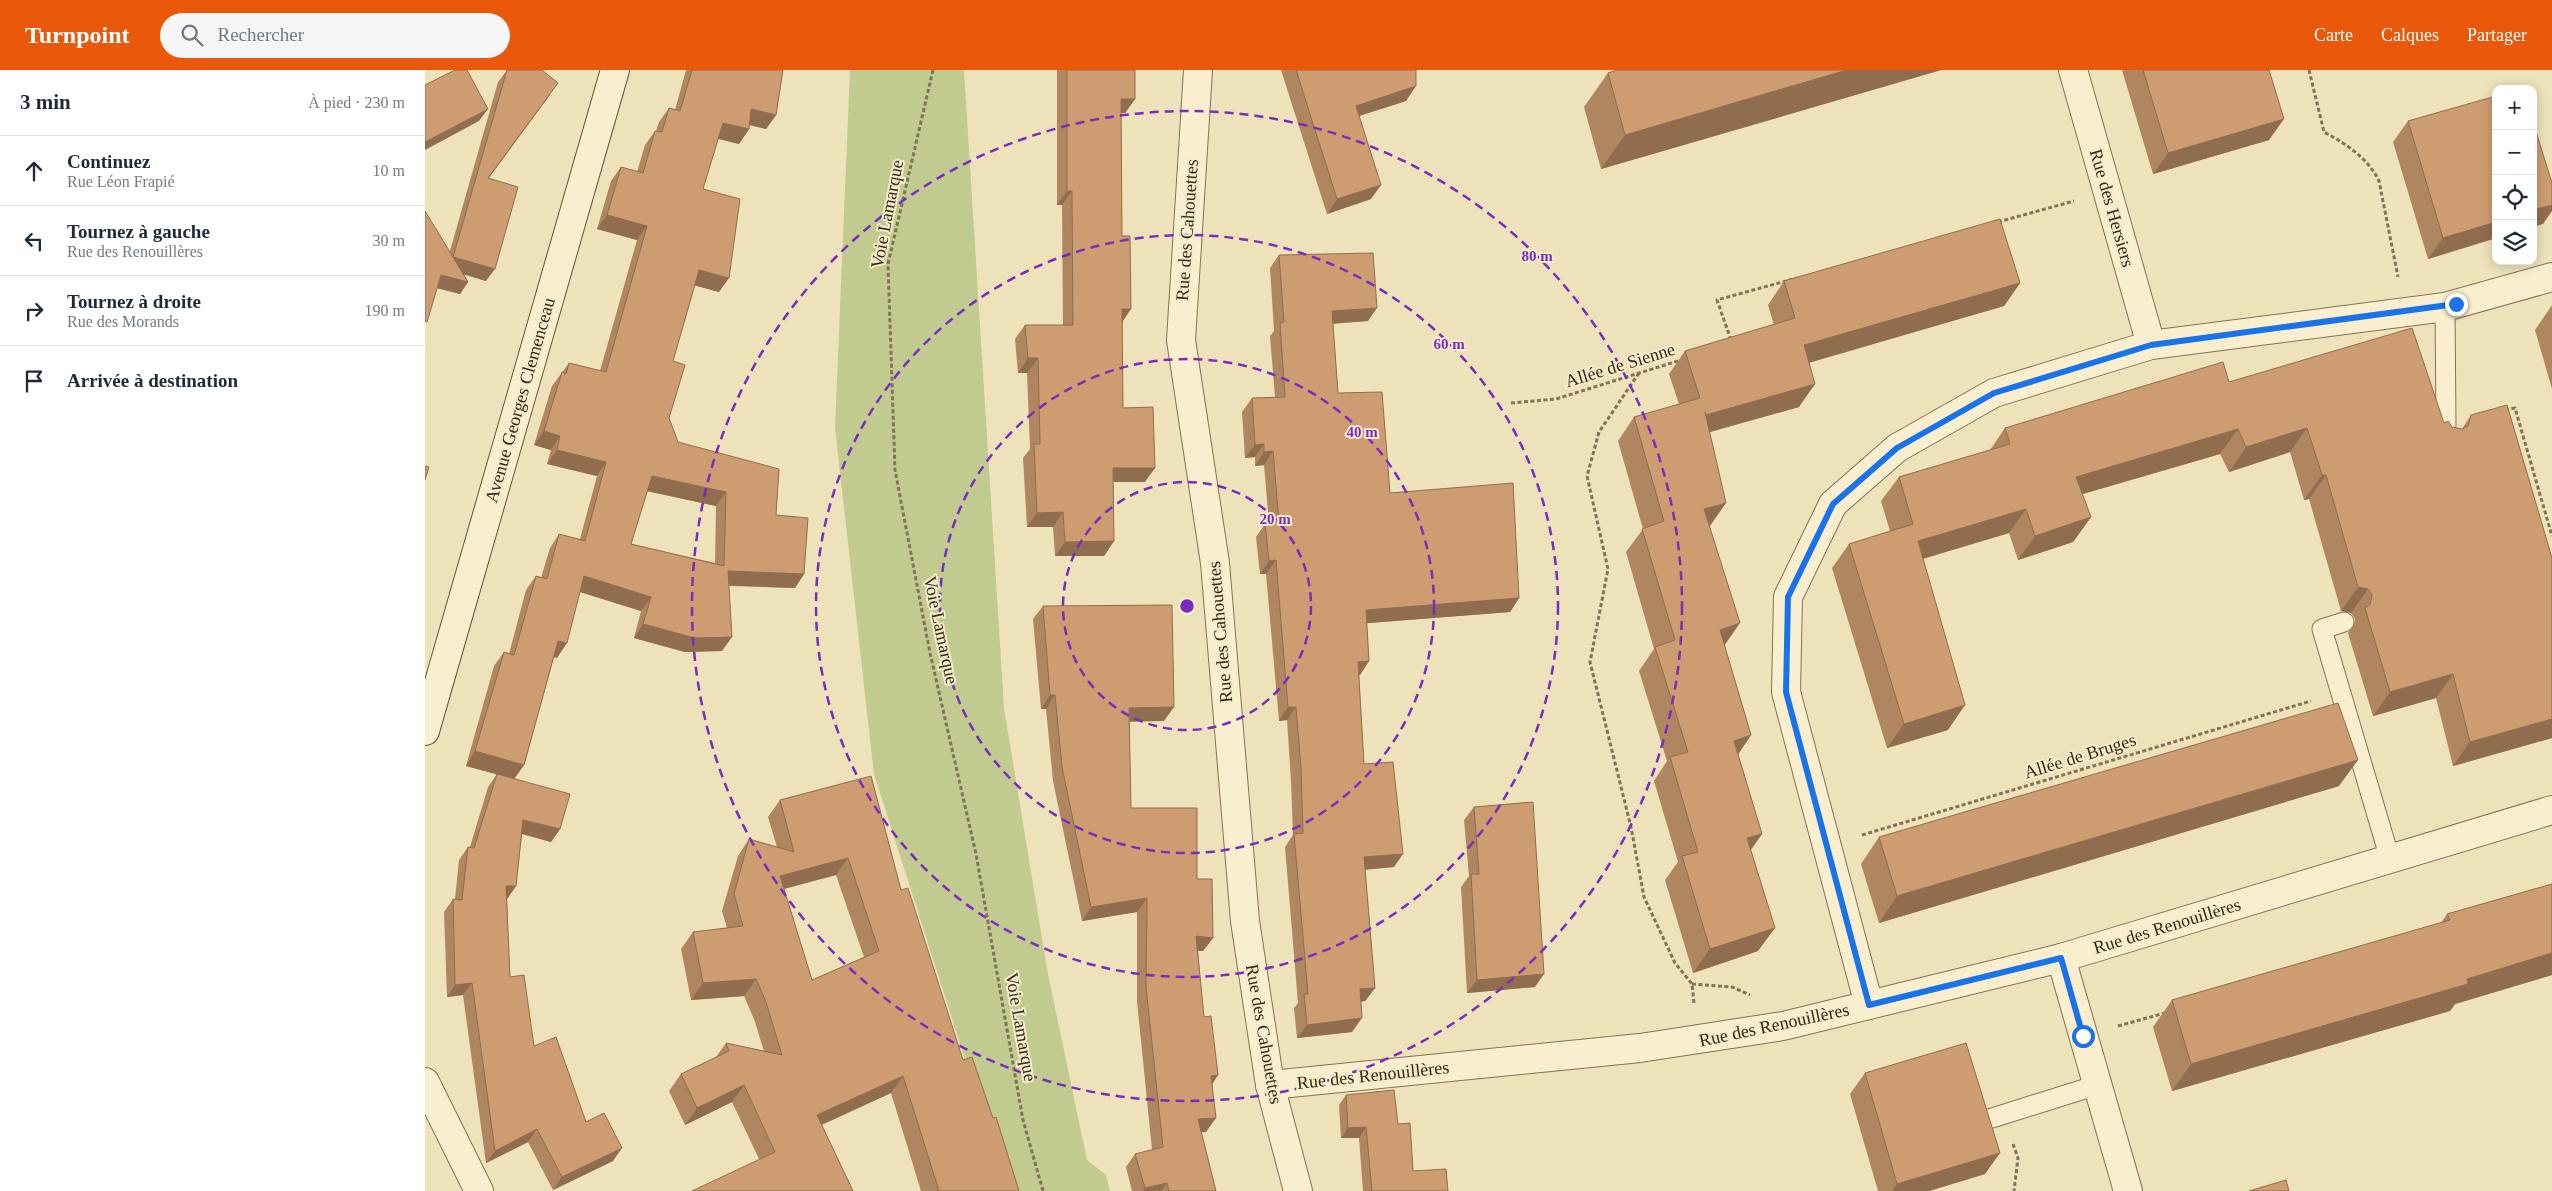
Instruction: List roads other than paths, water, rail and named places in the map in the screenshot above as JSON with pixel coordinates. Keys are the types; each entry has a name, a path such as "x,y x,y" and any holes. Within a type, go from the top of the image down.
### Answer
{"street":[{"name":"Avenue Georges Clemenceau","path":"425,731 615,70"},
{"name":"Rue des Cahouettes","path":"1198,70 1181,340 1215,563 1245,921 1270,1086 1298,1191"},
{"name":"Rue des Hersiers","path":"2073,70 2151,345"},
{"path":"1869,1005 1786,692 1788,597 1833,504 1897,448 1994,393 2151,345 2445,307 2552,277"},
{"name":"Rue des Renouillères","path":"1270,1086 1698,1041 1783,1026 2061,958 2552,810"},
{"path":"2061,958 2128,1191"},
{"path":"425,1082 479,1191"}],"lane":[{"path":"2443,443 2446,425 2445,307"},
{"path":"2344,622 2322,629 2390,859"},
{"path":"1997,1117 2097,1085"}]}
